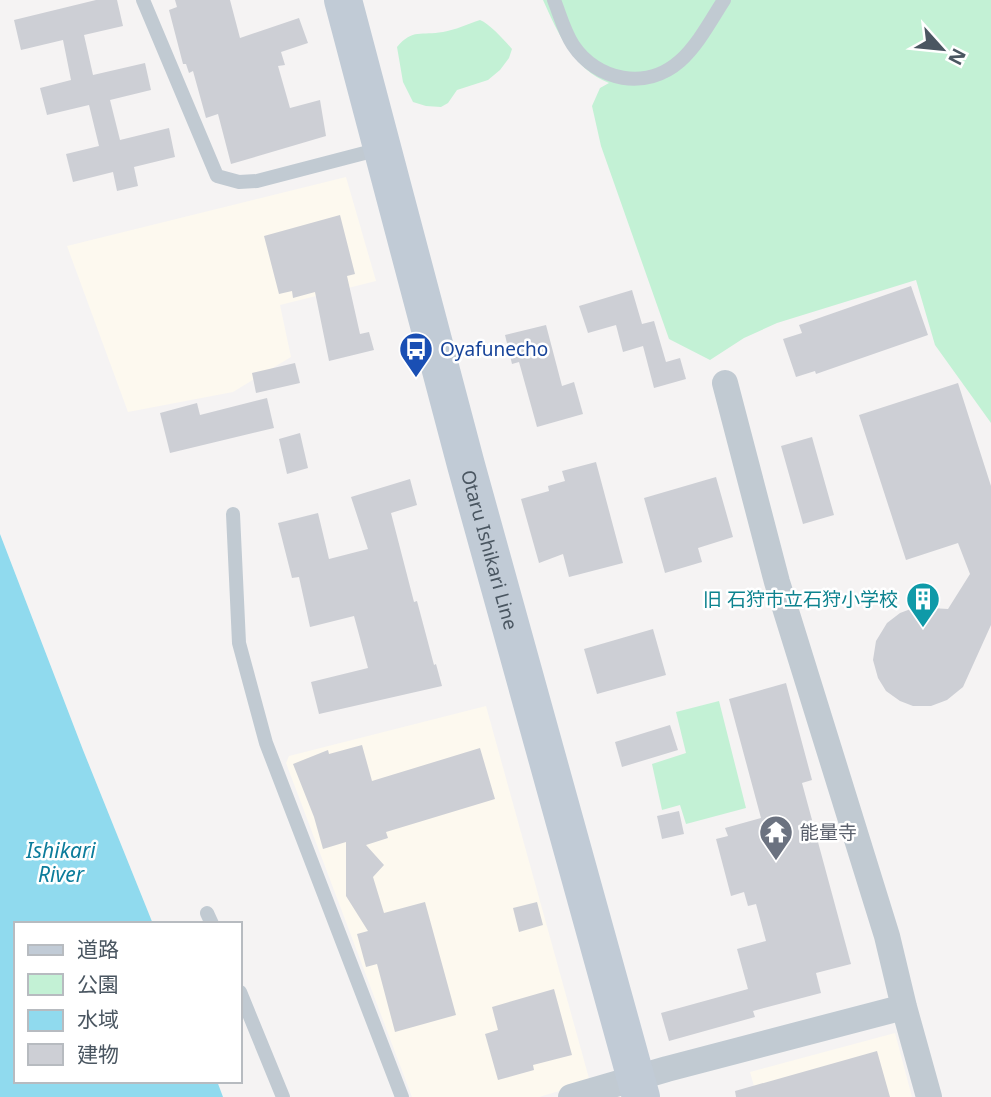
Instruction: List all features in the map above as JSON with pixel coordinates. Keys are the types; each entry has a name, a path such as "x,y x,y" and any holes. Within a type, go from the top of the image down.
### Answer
{"main road":[{"name":"Otaru Ishikari Line","path":"343,0 484,529 638,1087"}],"street":[{"path":"725,383 777,582 887,936 929,1097"},
{"path":"571,1097 638,1087 904,1007"}],"lane":[{"path":"143,0 217,176 239,182 257,181 382,149"},
{"path":"554,0 569,37 590,64 610,75 639,79 650,78 679,62 724,0"},
{"path":"233,514 239,643 266,743 402,1097"},
{"path":"242,997 283,1097"}],"shaded area":[{"path":"346,177 376,281 280,305 291,357 233,392 128,412 67,246"},
{"path":"486,706 590,1082 539,1097 412,1097 286,763 289,756"},
{"path":"895,1033 912,1097 757,1097 750,1072"}],"green space":[{"path":"543,0 991,0 991,423 935,345 916,280 777,323 744,338 710,360 669,339 601,146 592,106 600,88 609,83 586,69 568,49"},
{"path":"480,20 512,49 500,70 488,80 457,90 448,103 441,107 413,102 403,82 397,47 413,35 448,31"},
{"path":"719,701 746,808 686,824 680,805 662,810 652,764 686,753 676,712"}],"water":[{"name":"Ishikari River","path":"0,534 152,922 14,922 14,1083 218,1083 223,1097 0,1097"}],"building":[{"path":"96,0 117,0 123,26 84,35 93,75 145,63 151,90 110,100 120,140 169,128 175,157 134,167 138,186 117,191 113,172 73,182 66,154 99,146 89,105 47,115 40,88 71,80 63,40 21,50 14,20"},
{"path":"175,0 230,0 240,38 299,18 308,43 281,52 285,65 278,66 290,108 320,100 326,136 231,164 218,114 206,118 193,71 189,73 186,64 183,64 169,10 177,7"},
{"path":"340,215 355,274 347,276 360,334 369,332 374,350 329,361 315,292 293,298 292,291 279,294 264,236"},
{"path":"911,286 928,335 816,374 815,371 796,377 783,339 802,333 799,325"},
{"path":"632,290 642,324 654,321 666,362 680,358 686,379 654,388 643,346 623,352 616,325 588,333 579,306"},
{"path":"546,325 562,386 574,382 583,414 537,427 519,362 512,364 505,335"},
{"path":"295,363 300,383 256,393 252,373"},
{"path":"958,383 991,486 991,625 963,687 947,700 931,706 913,706 886,691 878,678 873,660 876,641 887,623 900,613 916,607 948,609 970,574 958,543 906,560 859,415"},
{"path":"267,398 274,428 170,453 160,413 197,403 200,415"},
{"path":"300,433 308,468 287,474 279,439"},
{"path":"812,437 834,515 803,524 781,446"},
{"path":"596,462 623,563 569,577 563,554 539,563 521,499 549,491 548,486 565,481 562,471"},
{"path":"716,477 733,537 698,548 702,562 665,573 644,498"},
{"path":"410,479 417,505 391,513 414,602 417,601 442,686 319,714 311,682 368,668 354,616 310,627 299,577 292,578 278,523 318,513 329,559 368,549 351,497"},
{"path":"653,629 666,675 597,694 584,649"},
{"path":"786,683 812,780 802,783 851,964 816,973 821,993 753,1011 755,1017 669,1041 661,1013 748,989 737,949 766,941 756,904 748,906 744,892 731,896 716,839 728,836 725,828 761,818 729,699"},
{"path":"670,725 678,750 622,767 615,742"},
{"path":"362,745 372,781 480,748 495,799 386,832 388,838 366,845 384,865 373,877 384,913 425,902 456,1015 395,1032 377,964 366,967 357,934 368,931 346,896 346,842 323,849 314,817 293,764 328,750 329,754"},
{"path":"679,811 684,834 662,839 657,816"},
{"path":"537,902 543,925 519,932 513,908"},
{"path":"554,989 572,1055 533,1065 534,1070 498,1080 485,1034 498,1030 492,1007"},
{"path":"877,1051 890,1097 736,1097 735,1091"}],"place":[{"name":"Oyafunecho","path":"416,379"},
{"name":"旧 石狩市立石狩小学校","path":"923,629"},
{"name":"能量寺","path":"776,862"}]}
